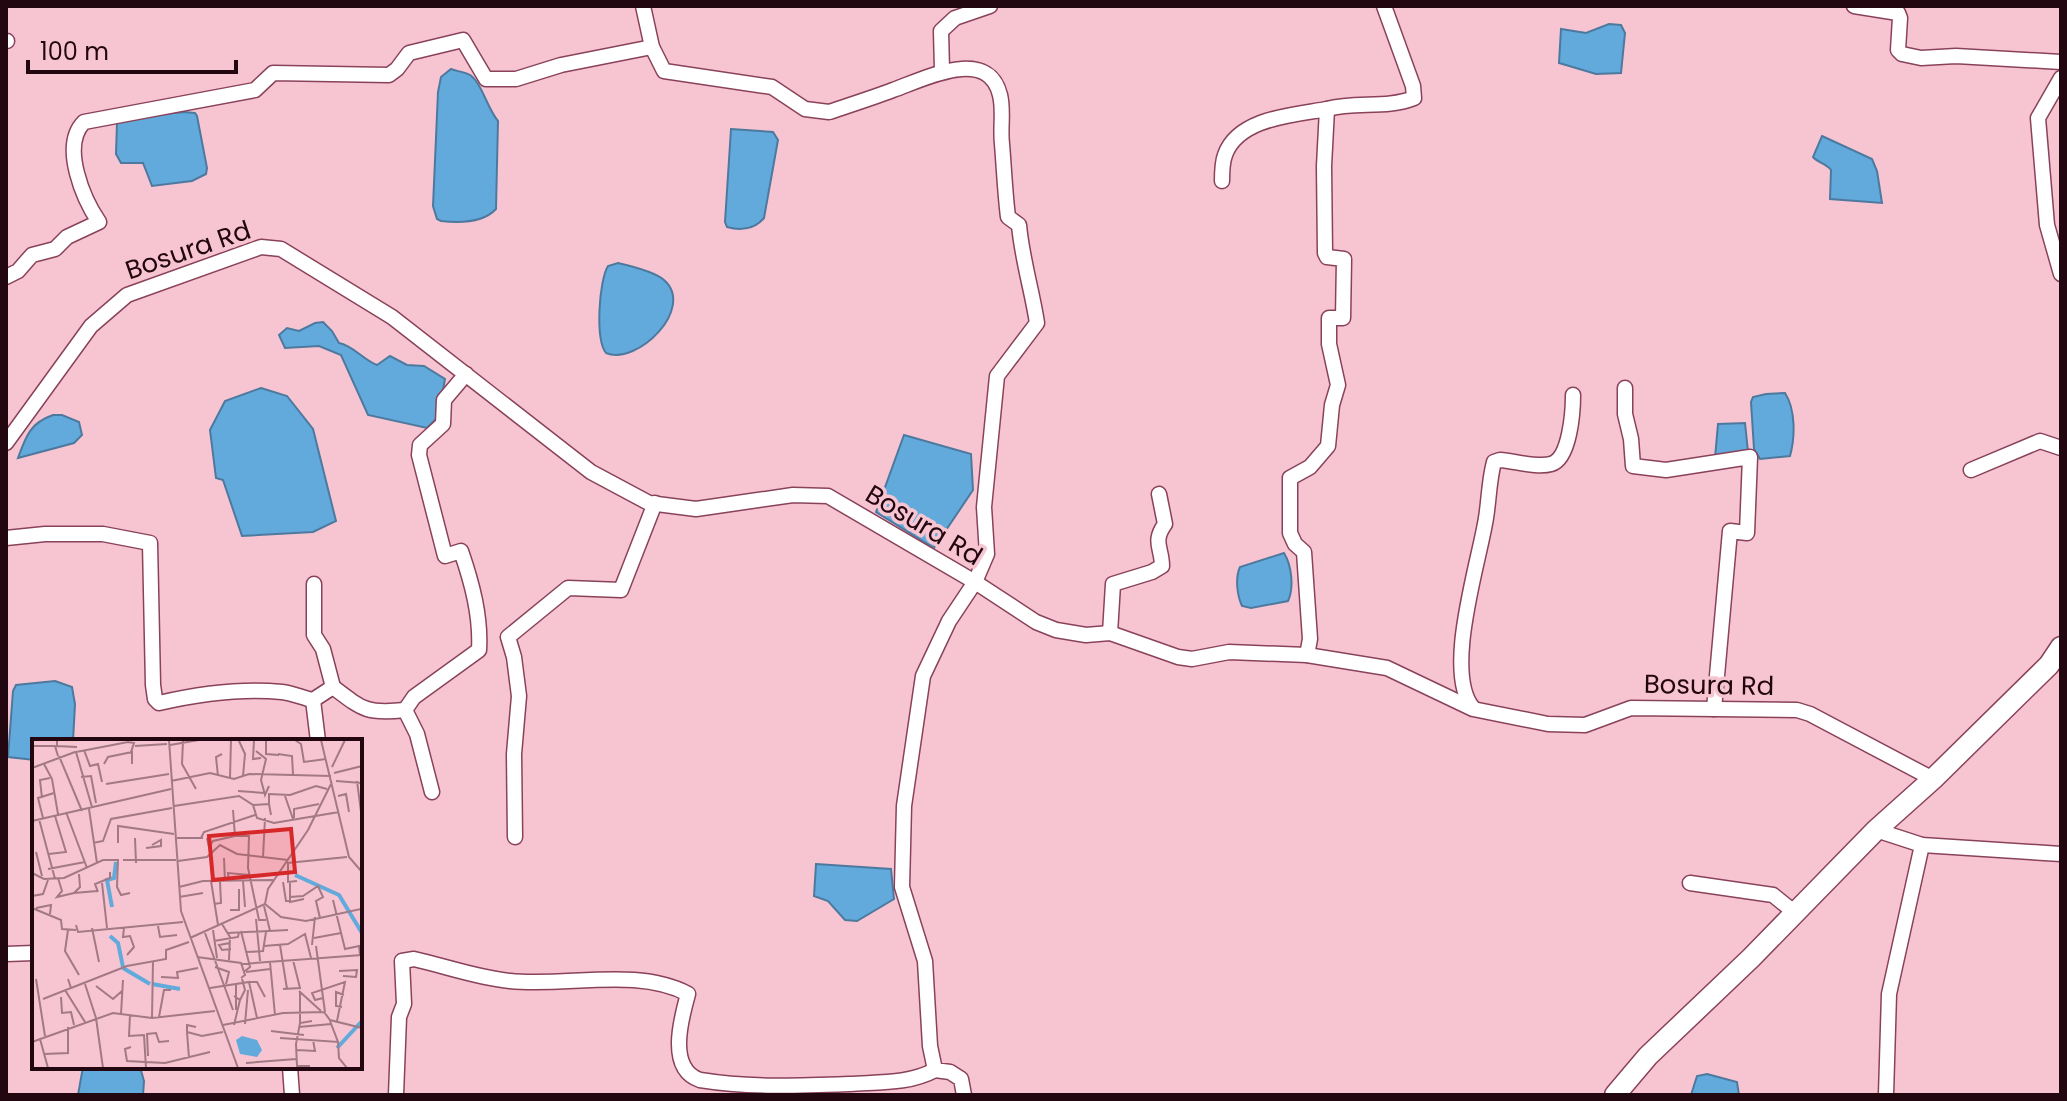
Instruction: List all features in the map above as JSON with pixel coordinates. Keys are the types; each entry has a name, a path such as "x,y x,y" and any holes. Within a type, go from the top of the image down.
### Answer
{"main road":[{"path":"1615,1095 1648,1056 1751,958 1876,830 1933,779 2049,665 2061,647"}],"street":[{"path":"643,6 652,47 664,71 772,87 805,109 815,112 829,112 867,100 942,70 977,70 988,75 1000,91 1005,156 1003,189 1008,217 1019,225 1037,323 997,376 984,507 987,554 975,582 949,621 923,676 904,806 902,887 925,961 930,1046 935,1070"},
{"path":"942,70 941,31 955,18 990,6"},
{"path":"1222,181 1224,156 1236,138 1252,126 1342,105 1399,104 1414,98 1413,86 1384,6"},
{"path":"1854,6 1898,13 1898,50 1902,54 1921,58 1956,56 2061,62"},
{"path":"6,277 18,271 32,255 55,249 67,237 99,222 81,193 76,169 77,132 84,122 255,90 273,73 389,75 409,53 463,40 486,79 516,79 561,65 652,47"},
{"path":"2061,78 2038,118 2047,225 2061,274"},
{"path":"1307,655 1310,639 1304,552 1295,544 1290,533 1290,478 1310,467 1328,446 1332,405 1338,385 1329,344 1329,318 1343,318 1344,259 1327,257 1325,253 1327,109"},
{"name":"Bosura Rd","path":"6,443 91,326 127,295 261,247 281,249 392,317 591,472 655,503 696,509 793,495 828,496 975,582 1036,622 1056,630 1086,635 1110,633 1192,659 1229,652 1307,655 1387,668 1473,709 1548,724 1585,725 1631,708 1797,710 1933,779"},
{"path":"405,710 414,697 479,650 478,617 472,584 461,551 445,556 419,455 420,445 443,424 444,400 466,374"},
{"path":"1625,388 1625,414 1633,466 1666,470 1750,457 1747,533 1730,531 1714,709"},
{"path":"1473,709 1466,700 1463,684 1462,638 1494,462 1550,464 1560,458 1573,422 1573,395"},
{"path":"1971,470 2040,441 2061,448"},
{"path":"1110,633 1113,584 1162,566 1158,548 1159,532 1165,524 1159,494"},
{"path":"515,837 514,754 519,696 508,637 568,588 621,590 655,503"},
{"path":"6,538 103,534 150,543 153,685 157,702 214,693 255,692 279,692 313,700 333,687"},
{"path":"314,584 314,635 323,649 333,687 360,708 379,712 405,710"},
{"path":"313,700 318,739"},
{"path":"405,710 417,734 432,792"},
{"path":"1876,830 1922,845 2061,854"},
{"path":"1886,1095 1889,994 1922,845"},
{"path":"1690,883 1773,895 1794,912"},
{"path":"6,954 32,953"},
{"path":"396,1095 399,1017 404,1004 402,961 414,959 507,981 633,982 657,984 681,991 688,994 681,1030 680,1059 692,1077 700,1080 770,1087 811,1086 919,1078 935,1070 950,1072 961,1079 964,1095"},
{"path":"290,1069 292,1095"}],"water":[{"path":"1609,24 1621,25 1625,33 1621,73 1596,74 1559,63 1561,29 1586,33"},
{"path":"451,69 474,79 498,121 496,209 484,217 463,222 437,219 433,206 438,92 441,77"},
{"path":"184,112 197,116 206,174 192,181 152,186 143,163 121,163 116,154 117,123 125,118"},
{"path":"731,129 773,132 778,140 764,218 752,227 742,229 727,227 725,222"},
{"path":"1822,136 1872,159 1882,203 1830,199 1831,170 1813,157"},
{"path":"618,263 664,280 672,292 673,305 659,332 633,351 619,355 606,353 599,323 605,273 608,266"},
{"path":"323,322 339,343 372,363 377,365 390,356 407,365 424,366 445,379 438,417 427,428 368,415 341,355 319,346 285,348 279,335 287,328 299,331"},
{"path":"261,388 287,396 313,429 336,521 313,532 242,536 223,480 216,478 210,430 225,401"},
{"path":"1785,393 1794,424 1790,456 1760,459 1754,449 1751,402 1753,397"},
{"path":"53,415 79,422 82,435 74,443 18,458 30,431"},
{"path":"1745,423 1748,452 1715,458 1718,424"},
{"path":"904,435 971,454 973,490 934,548 876,512"},
{"path":"1284,553 1291,577 1288,601 1251,608 1242,606 1237,586 1240,567"},
{"path":"55,681 72,687 75,704 73,739 32,739 32,760 8,757 16,685"},
{"path":"816,864 891,869 894,899 857,921 845,920 828,901 814,896"},
{"path":"83,1069 141,1069 143,1095 78,1095"},
{"path":"1707,1074 1737,1082 1739,1095 1691,1095 1697,1076"}]}
